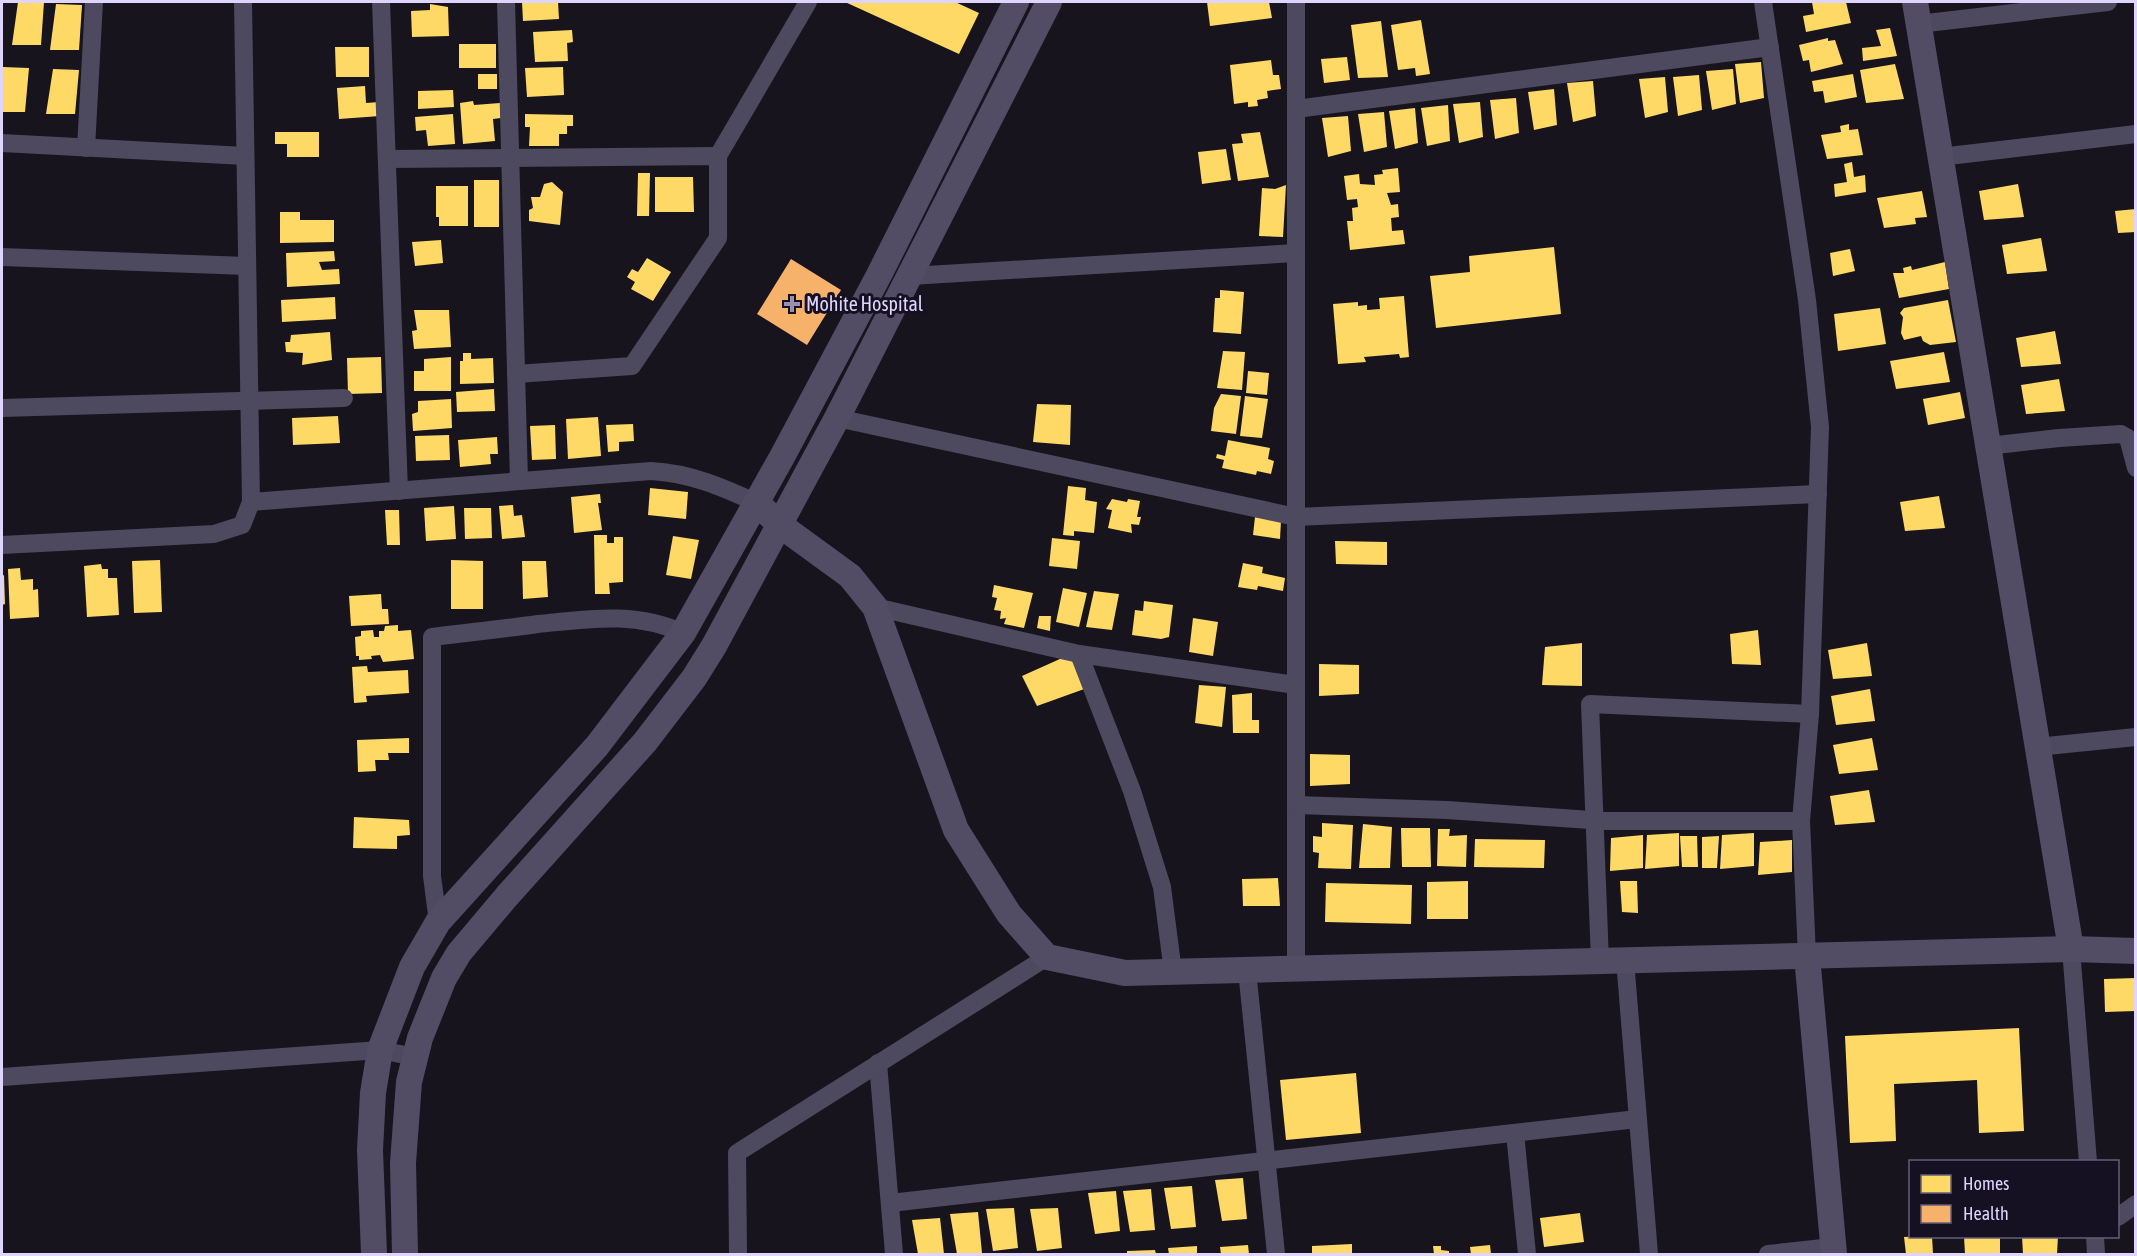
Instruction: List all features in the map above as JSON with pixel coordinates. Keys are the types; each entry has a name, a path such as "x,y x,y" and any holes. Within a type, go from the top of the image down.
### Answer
{"main road":[{"path":"374,1254 370,1150 373,1093 380,1050 412,967 438,922 597,746 683,633 757,503 879,276 1016,2"},
{"path":"405,1254 404,1119 415,1057 444,978 459,953 645,742 694,678 747,588 837,418 1049,2"},
{"path":"1916,13 2071,949"},
{"path":"757,503 780,525 850,576 875,608 956,830 1009,914 1047,957 1125,973 2071,949 2136,951"},
{"path":"1807,956 1834,1251"}],"street":[{"path":"86,148 94,2"},
{"path":"2,545 214,534 242,525 251,502 243,2"},
{"path":"381,2 399,490"},
{"path":"506,2 519,482"},
{"path":"516,374 632,366 718,238 718,156 808,2"},
{"path":"1296,2 1296,969"},
{"path":"1763,2 1807,300 1820,427 1810,714 1802,821 1807,956"},
{"path":"1916,13 2108,2"},
{"path":"1296,109 1770,47"},
{"path":"1940,157 2136,135"},
{"path":"2,143 245,156"},
{"path":"387,159 718,156"},
{"path":"910,276 1296,253"},
{"path":"2,257 247,266"},
{"path":"2,408 344,398"},
{"path":"837,418 1296,518 1818,494"},
{"path":"1988,446 2121,434 2128,438 2136,468"},
{"path":"251,502 651,471 674,472 700,478 757,503"},
{"path":"875,608 1079,654 1296,685"},
{"path":"438,922 432,876 432,637 602,617 637,618 662,624 683,633"},
{"path":"1079,654 1132,790 1162,887 1173,972"},
{"path":"1649,1254 1637,1119 1595,820 1590,704 1810,714"},
{"path":"2037,747 2136,737"},
{"path":"1296,805 1595,820 1802,821"},
{"path":"2071,949 2088,1160"},
{"path":"738,1254 737,1153 1047,957"},
{"path":"1247,970 1276,1254"},
{"path":"2,1077 380,1050 415,1057"},
{"path":"878,1063 894,1254"},
{"path":"890,1203 1637,1119"},
{"path":"1515,1133 1527,1254"},
{"path":"2119,1216 2136,1204"},
{"path":"2095,1238 2096,1254"},
{"path":"1768,1254 1834,1251"}],"building: Homes":[{"path":"18,2 44,2 41,45 12,45"},
{"path":"522,2 558,2 559,19 523,21"},
{"path":"845,2 955,2 979,13 959,54"},
{"path":"1207,2 1269,2 1272,18 1210,26"},
{"path":"1812,2 1846,2 1851,23 1806,32 1803,16 1814,14"},
{"path":"56,4 82,5 79,50 50,50"},
{"path":"430,4 448,7 449,36 412,37 411,11 430,10"},
{"path":"1421,20 1430,74 1416,76 1415,68 1398,70 1391,25"},
{"path":"1381,21 1388,77 1358,78 1351,25"},
{"path":"1890,28 1897,56 1863,61 1862,48 1881,46 1876,30"},
{"path":"572,30 573,42 567,43 568,61 535,62 533,32"},
{"path":"1828,38 1828,41 1835,40 1843,64 1811,72 1809,60 1803,61 1799,45"},
{"path":"459,44 496,44 496,68 459,68"},
{"path":"335,47 369,47 369,77 336,77"},
{"path":"1347,57 1350,80 1324,83 1321,59"},
{"path":"1271,60 1273,75 1279,75 1281,89 1267,91 1268,98 1257,100 1258,106 1248,107 1248,102 1234,104 1230,65"},
{"path":"1761,62 1764,98 1740,103 1735,64"},
{"path":"1895,64 1904,99 1866,103 1860,70"},
{"path":"3,67 29,68 25,112 2,112"},
{"path":"563,67 564,95 527,97 525,68"},
{"path":"53,69 79,70 75,114 46,114"},
{"path":"1733,69 1736,104 1712,110 1706,71"},
{"path":"478,74 497,74 497,89 478,89"},
{"path":"1853,74 1857,97 1825,103 1823,91 1814,92 1812,81"},
{"path":"1699,75 1702,110 1678,116 1673,77"},
{"path":"1665,77 1668,112 1645,118 1639,79"},
{"path":"1593,81 1596,116 1573,122 1567,83"},
{"path":"365,86 366,103 379,102 380,116 339,119 337,88"},
{"path":"1554,89 1557,125 1534,130 1528,92"},
{"path":"453,90 454,107 418,109 418,91"},
{"path":"1516,98 1519,133 1495,139 1490,100"},
{"path":"473,101 474,105 500,103 501,118 493,119 495,141 463,144 460,103"},
{"path":"1480,102 1483,137 1459,143 1453,104"},
{"path":"1448,105 1450,141 1427,146 1421,108"},
{"path":"1415,108 1418,143 1395,149 1389,111"},
{"path":"1384,112 1387,147 1364,152 1358,114"},
{"path":"453,114 455,144 428,146 426,130 416,131 415,117"},
{"path":"525,114 573,115 573,126 567,126 567,134 559,134 559,146 529,146 530,127 525,127"},
{"path":"1348,116 1351,151 1328,157 1322,118"},
{"path":"1849,124 1849,130 1858,129 1863,155 1827,159 1821,135 1841,132 1840,126"},
{"path":"275,132 319,132 319,157 287,157 287,144 275,144"},
{"path":"1260,132 1269,177 1238,181 1232,144 1243,143 1241,134"},
{"path":"1226,149 1231,180 1202,184 1198,152"},
{"path":"1852,162 1854,177 1865,175 1866,192 1835,197 1834,184 1847,182 1844,164"},
{"path":"1398,168 1400,192 1387,193 1391,205 1398,204 1399,217 1391,218 1392,231 1403,230 1405,244 1350,250 1347,221 1353,221 1352,208 1358,207 1357,199 1347,200 1344,176 1359,174 1360,184 1375,185 1374,175 1383,174 1382,170"},
{"path":"638,173 650,173 649,216 637,216"},
{"path":"655,177 693,177 694,212 655,212"},
{"path":"474,180 499,180 499,227 474,227"},
{"path":"552,182 563,192 560,225 529,221 529,210 533,208 531,197 540,197 544,184"},
{"path":"2018,184 2024,217 1984,220 1979,191"},
{"path":"1286,185 1283,237 1259,236 1262,188 1275,189"},
{"path":"436,186 468,186 468,226 439,226 439,217 436,217"},
{"path":"1922,191 1927,217 1915,218 1916,224 1884,228 1877,198"},
{"path":"2136,209 2136,232 2118,233 2115,211"},
{"path":"280,212 300,212 300,220 334,220 334,242 280,243"},
{"path":"2041,238 2047,271 2007,274 2002,245"},
{"path":"441,240 443,263 415,266 412,242"},
{"path":"1554,247 1561,314 1436,328 1430,276 1470,272 1469,256"},
{"path":"1850,249 1855,271 1833,276 1830,253"},
{"path":"334,251 335,261 319,262 322,270 339,269 340,284 287,287 286,253"},
{"path":"647,258 671,272 653,301 631,289 635,282 627,277 632,269 638,272"},
{"path":"1945,262 1949,289 1899,298 1893,273 1904,273 1903,268 1911,266 1912,270"},
{"path":"1220,290 1244,292 1241,334 1213,332 1215,298 1220,298"},
{"path":"1404,296 1409,357 1400,358 1399,354 1364,357 1366,362 1338,364 1333,304 1358,302 1358,306 1367,305 1367,310 1380,309 1379,298"},
{"path":"335,297 336,319 282,322 281,300"},
{"path":"1948,300 1956,342 1930,345 1923,341 1921,336 1904,340 1901,333 1903,317 1900,313 1904,308"},
{"path":"1880,308 1886,344 1838,351 1834,314"},
{"path":"414,310 449,310 451,347 414,349 412,331 417,330"},
{"path":"2055,331 2061,364 2021,367 2016,338"},
{"path":"330,332 332,360 302,365 303,353 286,352 285,342 290,342 291,335"},
{"path":"1223,351 1245,352 1242,390 1217,388"},
{"path":"1944,352 1950,382 1896,389 1890,361"},
{"path":"463,353 471,353 471,359 493,358 494,383 460,384 460,361 463,361"},
{"path":"381,357 382,393 348,394 347,358"},
{"path":"451,357 451,391 414,391 414,371 424,371 424,359"},
{"path":"1248,371 1269,373 1267,395 1246,393"},
{"path":"2059,379 2065,411 2026,414 2021,385"},
{"path":"494,389 495,411 457,412 456,392"},
{"path":"1960,392 1965,418 1928,425 1923,399"},
{"path":"1221,394 1241,396 1236,434 1211,431 1214,408"},
{"path":"1245,396 1268,399 1262,438 1240,436"},
{"path":"451,399 452,428 413,431 412,414 418,412 418,401"},
{"path":"1037,404 1071,405 1070,445 1033,442"},
{"path":"338,416 340,443 293,445 292,418"},
{"path":"598,417 601,456 568,459 566,419"},
{"path":"633,424 634,441 619,442 619,451 608,452 606,425"},
{"path":"555,425 556,459 532,460 530,426"},
{"path":"449,435 450,460 416,461 415,436"},
{"path":"497,437 498,454 490,454 491,464 460,467 458,440"},
{"path":"1228,440 1270,448 1268,459 1274,461 1271,474 1257,471 1256,475 1222,468 1224,460 1216,458 1217,454 1225,456"},
{"path":"1068,486 1086,488 1085,500 1097,502 1094,533 1074,531 1074,536 1063,535"},
{"path":"650,488 688,492 686,519 648,515"},
{"path":"600,494 601,503 598,503 602,530 574,533 571,497"},
{"path":"1939,496 1945,528 1905,531 1900,502"},
{"path":"1112,499 1127,502 1128,499 1140,501 1137,517 1141,517 1139,525 1131,524 1132,533 1108,528 1112,510 1106,509"},
{"path":"513,505 514,516 522,515 525,537 502,539 499,506"},
{"path":"454,506 456,539 426,541 424,508"},
{"path":"464,508 491,508 492,538 465,539"},
{"path":"385,510 399,510 400,545 387,545"},
{"path":"1255,517 1281,521 1280,539 1253,535"},
{"path":"594,535 607,535 607,543 614,543 614,537 623,537 623,582 609,583 610,594 595,594"},
{"path":"673,536 699,540 691,579 666,575"},
{"path":"1052,538 1080,541 1077,569 1049,566"},
{"path":"1335,541 1387,542 1387,565 1336,564"},
{"path":"160,560 162,612 134,613 132,561"},
{"path":"451,560 483,561 483,609 451,609"},
{"path":"522,561 546,561 548,597 523,599"},
{"path":"1243,563 1263,567 1262,573 1285,578 1283,591 1258,586 1257,590 1238,587"},
{"path":"101,564 102,569 108,569 108,578 117,578 119,615 87,617 84,566"},
{"path":"20,568 21,580 33,579 33,590 38,589 39,617 10,619 8,569"},
{"path":"4,575 5,604 2,605 2,576"},
{"path":"994,585 1033,593 1024,628 1004,624 1006,618 1000,619 1001,611 994,610 997,598 992,597"},
{"path":"1063,588 1087,593 1079,627 1056,622"},
{"path":"1094,591 1119,594 1112,630 1086,627"},
{"path":"381,594 382,609 388,609 389,624 351,626 349,596"},
{"path":"1144,601 1173,605 1169,637 1161,639 1132,635 1135,610 1143,611"},
{"path":"1039,616 1051,616 1050,631 1037,628"},
{"path":"1193,618 1218,622 1213,656 1189,652"},
{"path":"398,625 398,631 411,630 414,659 383,662 380,655 371,656 372,659 359,660 359,656 356,656 355,637 361,636 361,631 373,630 374,637 379,637 379,631 384,631 385,626"},
{"path":"1758,630 1761,665 1732,664 1730,634"},
{"path":"1582,643 1582,686 1542,685 1545,647"},
{"path":"1867,643 1872,676 1833,679 1828,650"},
{"path":"1071,654 1087,688 1037,706 1022,676"},
{"path":"1319,664 1359,665 1359,694 1319,696"},
{"path":"367,666 368,672 408,670 409,693 366,696 367,702 354,703 352,667"},
{"path":"1199,685 1226,687 1222,727 1195,723"},
{"path":"1870,689 1875,721 1836,725 1831,696"},
{"path":"1252,693 1252,720 1259,720 1259,733 1233,733 1232,695"},
{"path":"409,738 409,753 388,753 389,760 375,760 376,771 358,772 357,740"},
{"path":"1872,738 1878,770 1839,774 1833,745"},
{"path":"1310,754 1350,755 1350,784 1310,786"},
{"path":"1869,790 1875,822 1835,825 1830,796"},
{"path":"354,817 409,820 410,835 397,836 397,849 353,848"},
{"path":"1322,823 1353,825 1351,869 1318,868 1319,853 1313,852 1313,836 1322,837"},
{"path":"1363,824 1392,827 1390,868 1359,868"},
{"path":"1401,828 1430,828 1431,867 1402,867"},
{"path":"1438,829 1450,829 1449,836 1467,835 1466,867 1437,866"},
{"path":"1679,833 1679,866 1645,869 1647,835"},
{"path":"1754,833 1754,866 1720,869 1722,835"},
{"path":"1643,835 1643,868 1610,871 1611,838"},
{"path":"1680,836 1697,836 1698,867 1682,867"},
{"path":"1719,836 1717,868 1702,868 1702,837"},
{"path":"1475,839 1545,840 1544,868 1474,867"},
{"path":"1792,840 1792,872 1758,875 1760,842"},
{"path":"1278,878 1280,906 1243,906 1242,879"},
{"path":"1468,881 1468,919 1427,919 1427,882"},
{"path":"1620,881 1637,881 1638,913 1622,912"},
{"path":"1326,883 1412,885 1411,924 1325,922"},
{"path":"2136,978 2136,1011 2105,1012 2104,979"},
{"path":"2019,1028 2024,1131 1979,1133 1977,1080 1894,1084 1896,1141 1850,1143 1845,1036"},
{"path":"1356,1073 1361,1133 1286,1140 1280,1080"},
{"path":"1243,1178 1247,1219 1222,1221 1215,1180"},
{"path":"1192,1186 1196,1227 1171,1229 1164,1188"},
{"path":"1151,1189 1155,1230 1130,1232 1123,1191"},
{"path":"1116,1191 1120,1231 1095,1234 1088,1193"},
{"path":"1014,1208 1018,1248 993,1251 986,1209"},
{"path":"1058,1208 1062,1248 1037,1251 1030,1209"},
{"path":"978,1212 982,1253 957,1254 950,1214"},
{"path":"1580,1213 1584,1242 1544,1247 1540,1218"},
{"path":"940,1218 944,1254 918,1254 912,1220"},
{"path":"1904,1237 1932,1238 1933,1254 1906,1254"},
{"path":"1964,1238 2000,1238 2000,1254 1965,1254"},
{"path":"2022,1238 2058,1238 2057,1254 2023,1254"},
{"path":"1352,1244 1352,1254 1312,1254 1312,1246"},
{"path":"1248,1245 1249,1254 1221,1254 1220,1247"},
{"path":"1490,1245 1491,1254 1471,1254 1470,1247"},
{"path":"1197,1246 1197,1254 1169,1254 1168,1248"},
{"path":"1433,1246 1441,1246 1441,1250 1449,1251 1449,1254 1434,1254"},
{"path":"1155,1250 1156,1254 1127,1254 1127,1251"}],"building: Health":[{"path":"791,259 841,290 807,345 757,314"}],"place":[{"name":"Mohite Hospital","path":"792,304"}]}
